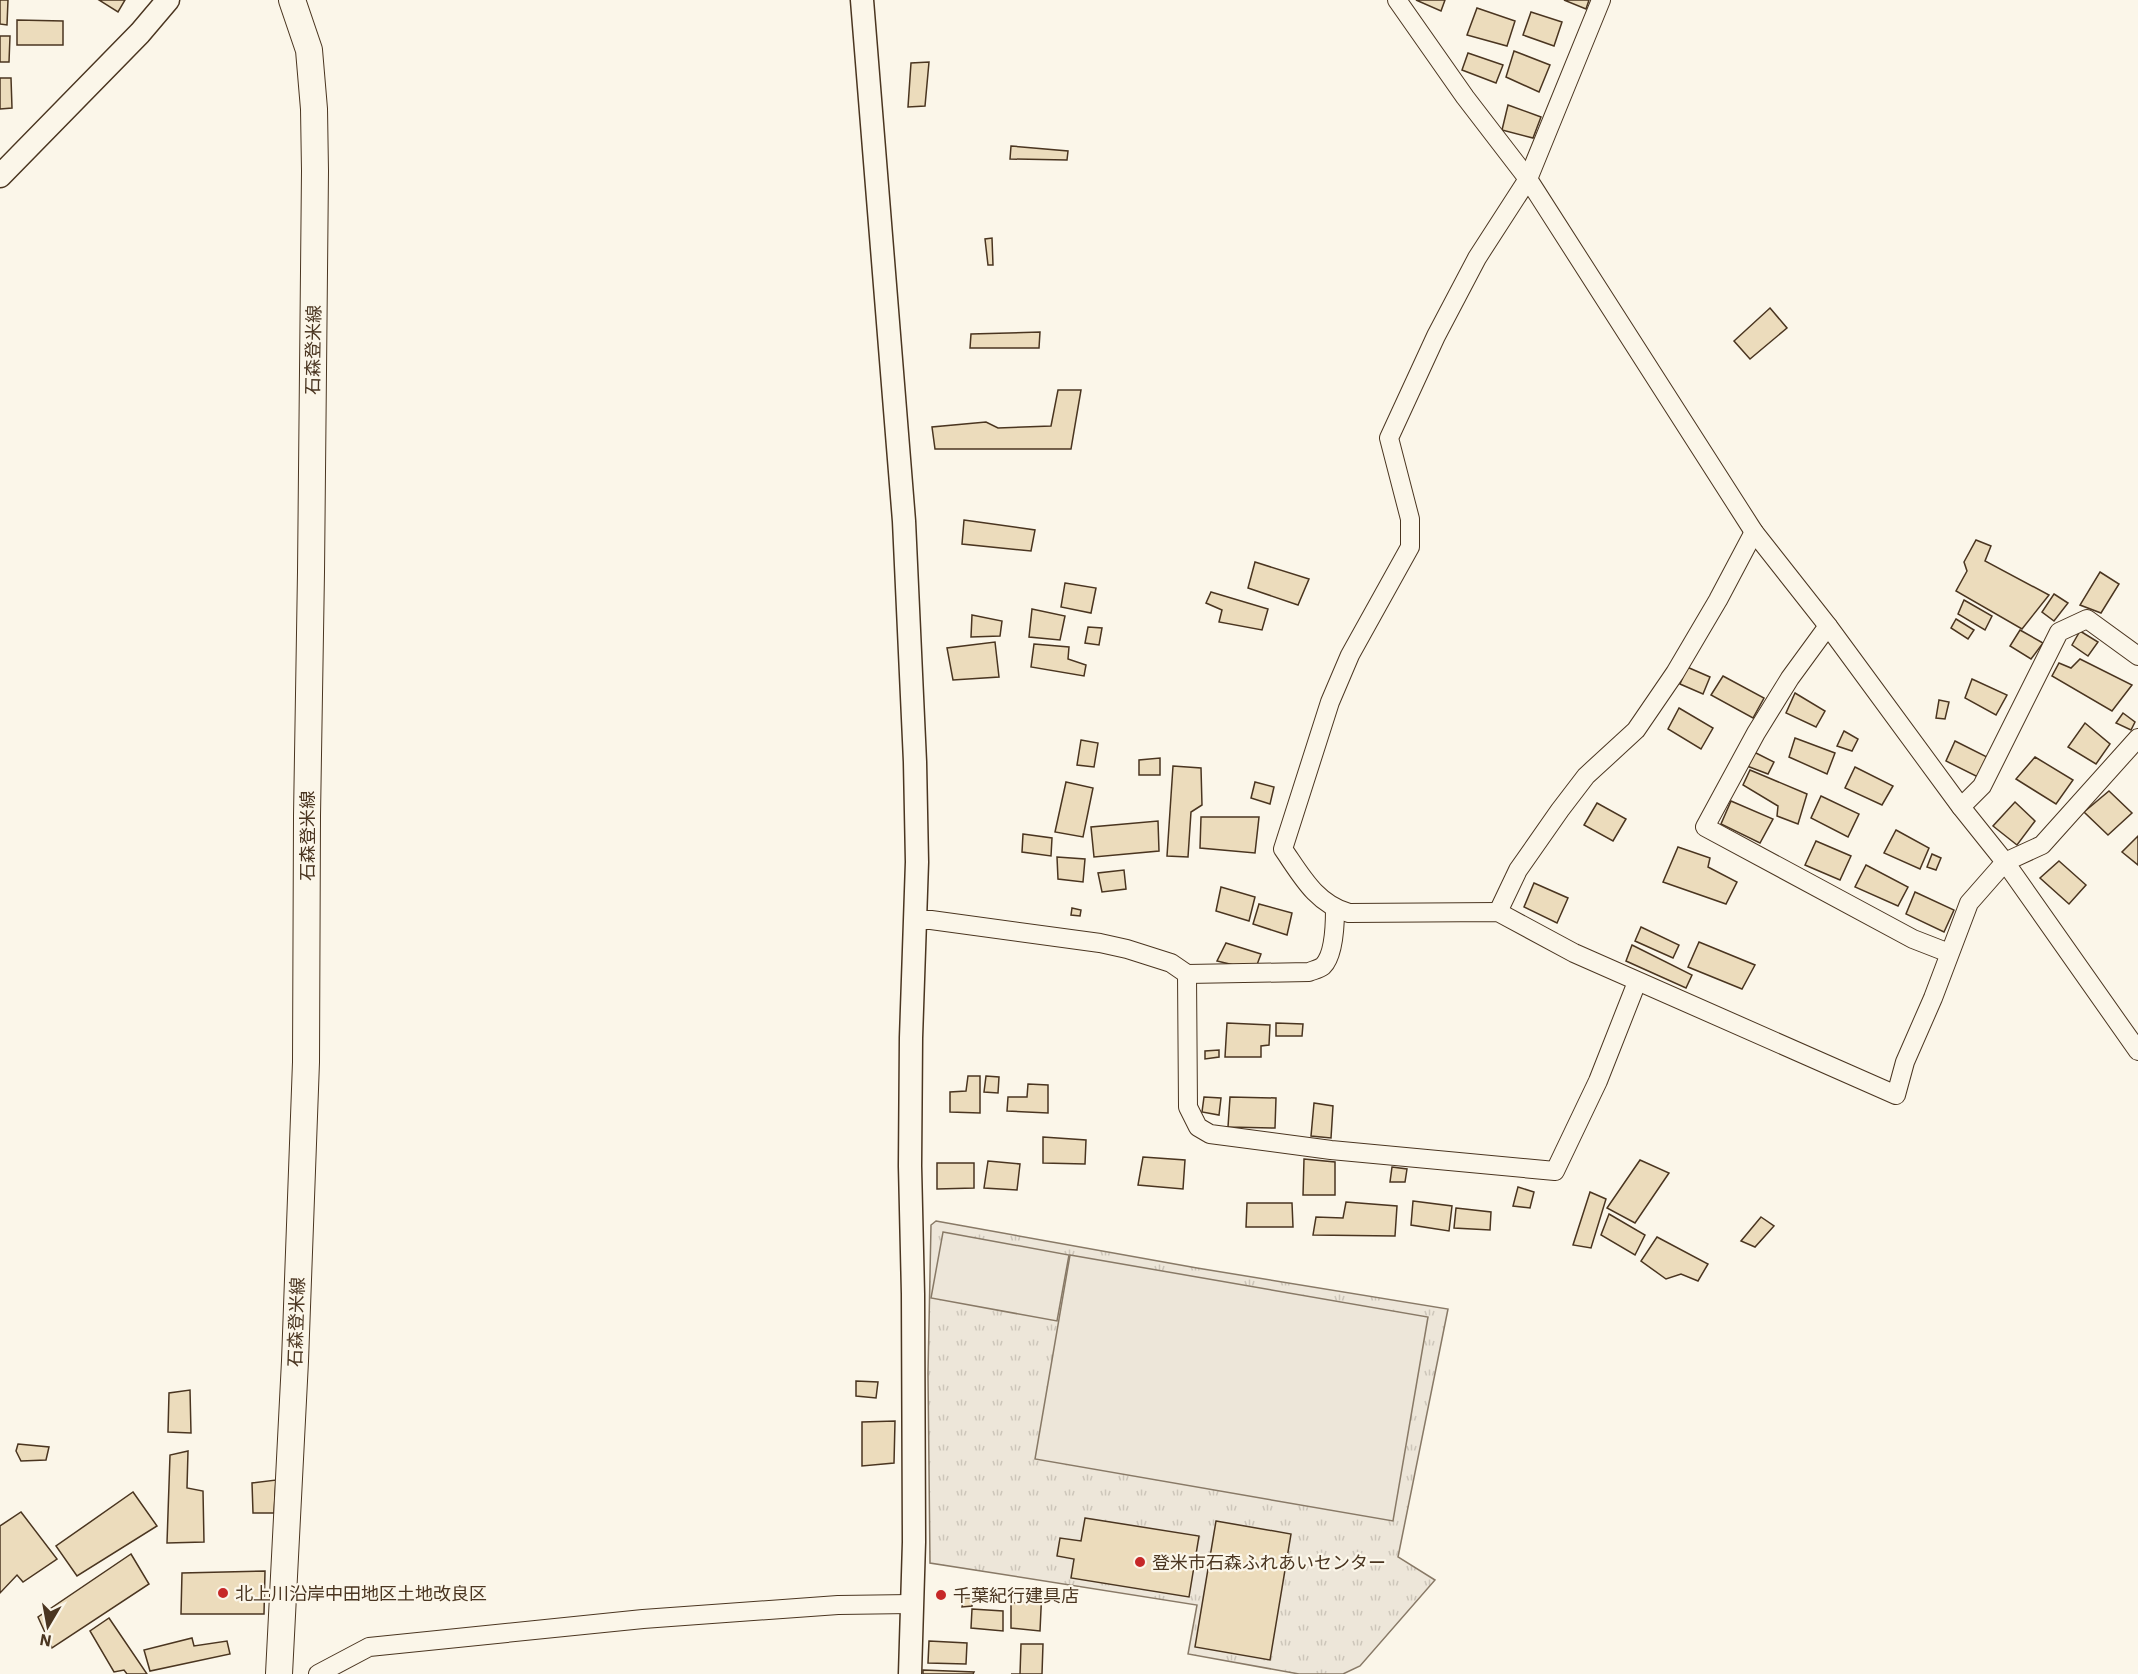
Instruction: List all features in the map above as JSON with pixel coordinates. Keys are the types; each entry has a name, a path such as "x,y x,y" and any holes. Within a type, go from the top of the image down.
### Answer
{"main road":[{"name":"石森登米線","path":"279,1674 295,1361 306,1062 315,171 314,109 309,50 292,0"}],"street":[{"path":"0,176 140,33 168,0"},
{"path":"862,0 903,521 915,762 917,862 910,1166 914,1542 910,1674"},
{"path":"1396,0 1465,97 1528,179 1754,532 1828,626 1961,807 2005,862 2138,1051"},
{"path":"1601,0 1528,179 1461,287 1389,438 1410,519 1410,547 1350,655 1330,702 1283,849 1314,892 1335,909 1349,913 1498,912 1574,953 1637,982 1896,1095 1905,1062 1933,998 1969,903 2005,862 2042,845 2138,738"},
{"path":"1498,912 1518,870 1560,810 1586,776 1636,730 1675,673 1718,600 1754,532"},
{"path":"1961,807 1982,786 2059,632 2087,619 2138,656"},
{"path":"1828,626 1790,678 1756,732 1705,827 1913,939 1949,953"},
{"path":"915,920 931,920 1100,943 1171,963 1186,974 1310,972 1322,967 1329,957 1335,909"},
{"path":"1186,974 1188,1107 1198,1127 1210,1134 1331,1150 1555,1171 1598,1080 1637,982"},
{"path":"318,1674 369,1647 643,1619 838,1605 911,1604"}],"green space":[{"path":"936,1221 1197,1268 1448,1309 1398,1557 1435,1580 1360,1666 1343,1674 1299,1674 1188,1654 1197,1605 930,1563 928,1374 931,1225"},
{"path":"943,1232 1069,1255 1057,1321 931,1298"},
{"path":"1070,1255 1428,1317 1393,1521 1035,1459"}],"building":[{"path":"0,0 8,0 7,25 0,24"},
{"path":"99,0 125,0 118,12"},
{"path":"1416,0 1445,0 1441,11"},
{"path":"1564,0 1589,0 1586,9"},
{"path":"1477,8 1515,21 1507,46 1467,35"},
{"path":"1531,12 1562,22 1554,46 1523,35"},
{"path":"17,20 63,21 63,45 17,45"},
{"path":"0,36 10,36 9,62 0,62"},
{"path":"1514,51 1550,65 1539,92 1506,77"},
{"path":"1468,53 1503,65 1496,83 1462,70"},
{"path":"929,62 925,106 908,107 911,63"},
{"path":"0,78 11,78 12,108 0,109"},
{"path":"1508,105 1541,117 1533,138 1502,130"},
{"path":"1011,146 1068,151 1067,160 1010,159"},
{"path":"992,238 993,265 988,265 985,239"},
{"path":"1770,308 1787,328 1750,359 1734,341"},
{"path":"1040,332 1039,348 970,348 971,334"},
{"path":"1058,390 1081,390 1071,449 935,449 932,427 986,422 998,428 1051,426"},
{"path":"964,520 1035,530 1031,551 962,544"},
{"path":"1976,540 1991,546 1985,561 2049,595 2022,629 1956,591 1967,571 1964,562"},
{"path":"1255,562 1309,579 1298,605 1248,588"},
{"path":"2100,572 2119,584 2101,613 2080,605"},
{"path":"1065,583 1096,588 1091,613 1061,607"},
{"path":"1211,592 1268,609 1262,630 1219,622 1222,610 1206,603"},
{"path":"2054,594 2068,603 2054,621 2042,612"},
{"path":"1964,600 1992,616 1985,630 1958,614"},
{"path":"1032,609 1065,616 1060,640 1029,637"},
{"path":"972,615 1002,621 1000,636 971,637"},
{"path":"1956,619 1974,630 1968,639 1951,628"},
{"path":"1088,627 1102,628 1099,645 1085,643"},
{"path":"2020,630 2043,643 2031,659 2010,646"},
{"path":"2080,631 2098,642 2088,656 2072,645"},
{"path":"995,642 999,677 953,680 947,648"},
{"path":"1034,644 1069,647 1068,659 1086,665 1084,676 1031,667"},
{"path":"2080,659 2132,685 2112,711 2052,676 2059,663 2071,668"},
{"path":"1687,667 1710,677 1703,694 1680,684"},
{"path":"1723,676 1764,698 1753,718 1711,695"},
{"path":"1972,679 2007,695 1996,715 1965,698"},
{"path":"1795,693 1825,711 1816,727 1786,713"},
{"path":"1939,700 1949,702 1945,719 1936,718"},
{"path":"1679,708 1713,728 1701,749 1668,729"},
{"path":"2123,713 2135,722 2131,730 2116,723"},
{"path":"2085,723 2110,744 2096,764 2068,747"},
{"path":"1844,731 1858,739 1852,751 1837,746"},
{"path":"1795,738 1835,753 1827,774 1789,757"},
{"path":"1081,740 1098,743 1094,767 1077,765"},
{"path":"1955,741 1989,758 1980,778 1946,761"},
{"path":"1754,752 1774,762 1768,774 1747,766"},
{"path":"2035,757 2073,780 2056,804 2016,779"},
{"path":"1160,758 1160,775 1139,775 1139,760"},
{"path":"1173,766 1201,768 1202,805 1191,812 1188,857 1167,856"},
{"path":"1855,767 1893,786 1882,805 1845,788"},
{"path":"1750,770 1807,794 1798,824 1777,816 1778,806 1743,785"},
{"path":"1066,782 1093,788 1083,837 1055,832"},
{"path":"1255,782 1274,787 1270,804 1251,798"},
{"path":"2109,791 2132,813 2108,835 2084,812"},
{"path":"1821,796 1859,814 1848,837 1811,818"},
{"path":"1731,801 1773,819 1760,843 1721,824"},
{"path":"2015,802 2035,821 2017,845 1993,826"},
{"path":"1597,803 1626,819 1613,841 1584,825"},
{"path":"1201,817 1259,817 1255,853 1200,848"},
{"path":"1158,821 1159,851 1094,857 1091,827"},
{"path":"1896,830 1929,848 1920,869 1884,853"},
{"path":"1023,834 1052,838 1051,856 1022,852"},
{"path":"2138,836 2138,865 2122,852"},
{"path":"1816,841 1851,856 1840,880 1805,865"},
{"path":"1678,847 1710,858 1708,867 1737,882 1726,904 1663,882"},
{"path":"1932,854 1941,858 1936,870 1927,867"},
{"path":"1057,857 1085,859 1083,882 1058,879"},
{"path":"2059,861 2086,885 2069,904 2040,878"},
{"path":"1866,865 1908,887 1898,906 1855,887"},
{"path":"1124,870 1126,889 1102,892 1098,873"},
{"path":"1534,883 1568,898 1557,923 1524,907"},
{"path":"1221,887 1255,897 1249,921 1216,911"},
{"path":"1915,892 1954,910 1944,932 1906,914"},
{"path":"1259,904 1292,913 1287,935 1253,924"},
{"path":"1072,908 1081,910 1080,916 1071,915"},
{"path":"1641,927 1679,945 1673,958 1635,941"},
{"path":"1699,942 1755,965 1742,989 1688,967"},
{"path":"1226,943 1261,954 1255,970 1217,961"},
{"path":"1632,945 1692,975 1686,988 1626,961"},
{"path":"1227,1023 1270,1025 1269,1045 1261,1046 1261,1057 1225,1057"},
{"path":"1276,1023 1303,1024 1302,1036 1276,1036"},
{"path":"1219,1050 1219,1057 1205,1059 1205,1051"},
{"path":"968,1076 980,1076 980,1113 950,1112 950,1092 966,1091"},
{"path":"986,1076 999,1077 998,1093 984,1092"},
{"path":"1028,1084 1048,1085 1048,1113 1007,1111 1008,1097 1027,1097"},
{"path":"1204,1097 1221,1098 1219,1115 1202,1112"},
{"path":"1230,1097 1276,1098 1275,1128 1228,1127"},
{"path":"1314,1103 1333,1106 1331,1138 1311,1136"},
{"path":"1043,1137 1086,1140 1085,1164 1043,1163"},
{"path":"1143,1157 1185,1160 1183,1189 1138,1185"},
{"path":"1304,1159 1335,1162 1335,1195 1303,1195"},
{"path":"1640,1160 1669,1173 1635,1223 1607,1208"},
{"path":"988,1161 1020,1164 1017,1190 984,1188"},
{"path":"937,1163 974,1163 974,1188 937,1189"},
{"path":"1392,1167 1407,1169 1405,1182 1390,1182"},
{"path":"1518,1187 1534,1192 1530,1208 1513,1206"},
{"path":"1590,1192 1606,1199 1591,1248 1573,1245"},
{"path":"1413,1201 1452,1206 1449,1231 1411,1225"},
{"path":"1346,1202 1397,1206 1395,1236 1313,1235 1316,1217 1343,1218"},
{"path":"1247,1203 1292,1203 1293,1227 1246,1227"},
{"path":"1456,1208 1491,1212 1490,1230 1454,1228"},
{"path":"1609,1214 1645,1235 1635,1255 1601,1235"},
{"path":"1761,1217 1774,1226 1755,1247 1741,1241"},
{"path":"1657,1237 1708,1264 1698,1281 1681,1274 1666,1279 1641,1261"},
{"path":"856,1381 878,1382 876,1398 856,1396"},
{"path":"190,1390 191,1433 168,1432 169,1393"},
{"path":"895,1421 894,1463 862,1466 862,1422"},
{"path":"18,1444 49,1447 46,1460 21,1461 16,1451"},
{"path":"188,1451 187,1488 203,1491 204,1542 167,1543 170,1455"},
{"path":"276,1480 274,1513 253,1513 252,1483"},
{"path":"133,1492 157,1526 77,1576 56,1546"},
{"path":"21,1512 57,1559 23,1582 17,1575 0,1593 0,1526"},
{"path":"1085,1518 1199,1536 1189,1597 1071,1578 1074,1559 1057,1556 1060,1538 1081,1541"},
{"path":"1216,1521 1291,1534 1270,1660 1195,1647"},
{"path":"131,1554 149,1584 52,1648 38,1617"},
{"name":"北上川沿岸中田地区土地改良区","path":"265,1571 264,1614 181,1614 182,1573"},
{"path":"1027,1588 1042,1588 1040,1631 1011,1628 1011,1603 1027,1602"},
{"path":"963,1598 972,1598 972,1606 962,1607"},
{"path":"972,1609 1003,1611 1003,1631 971,1628"},
{"path":"109,1618 147,1674 127,1674 124,1670 114,1672 90,1631"},
{"path":"192,1638 194,1646 227,1641 230,1654 150,1671 144,1650"},
{"path":"929,1641 967,1643 966,1664 928,1663"},
{"path":"1021,1644 1043,1644 1042,1674 1020,1674"},
{"path":"923,1670 974,1672 973,1674 923,1674"}],"place":[{"name":"登米市石森ふれあいセンター","path":"1140,1562"},
{"name":"北上川沿岸中田地区土地改良区","path":"223,1593"},
{"name":"千葉紀行建具店","path":"941,1595"}]}
